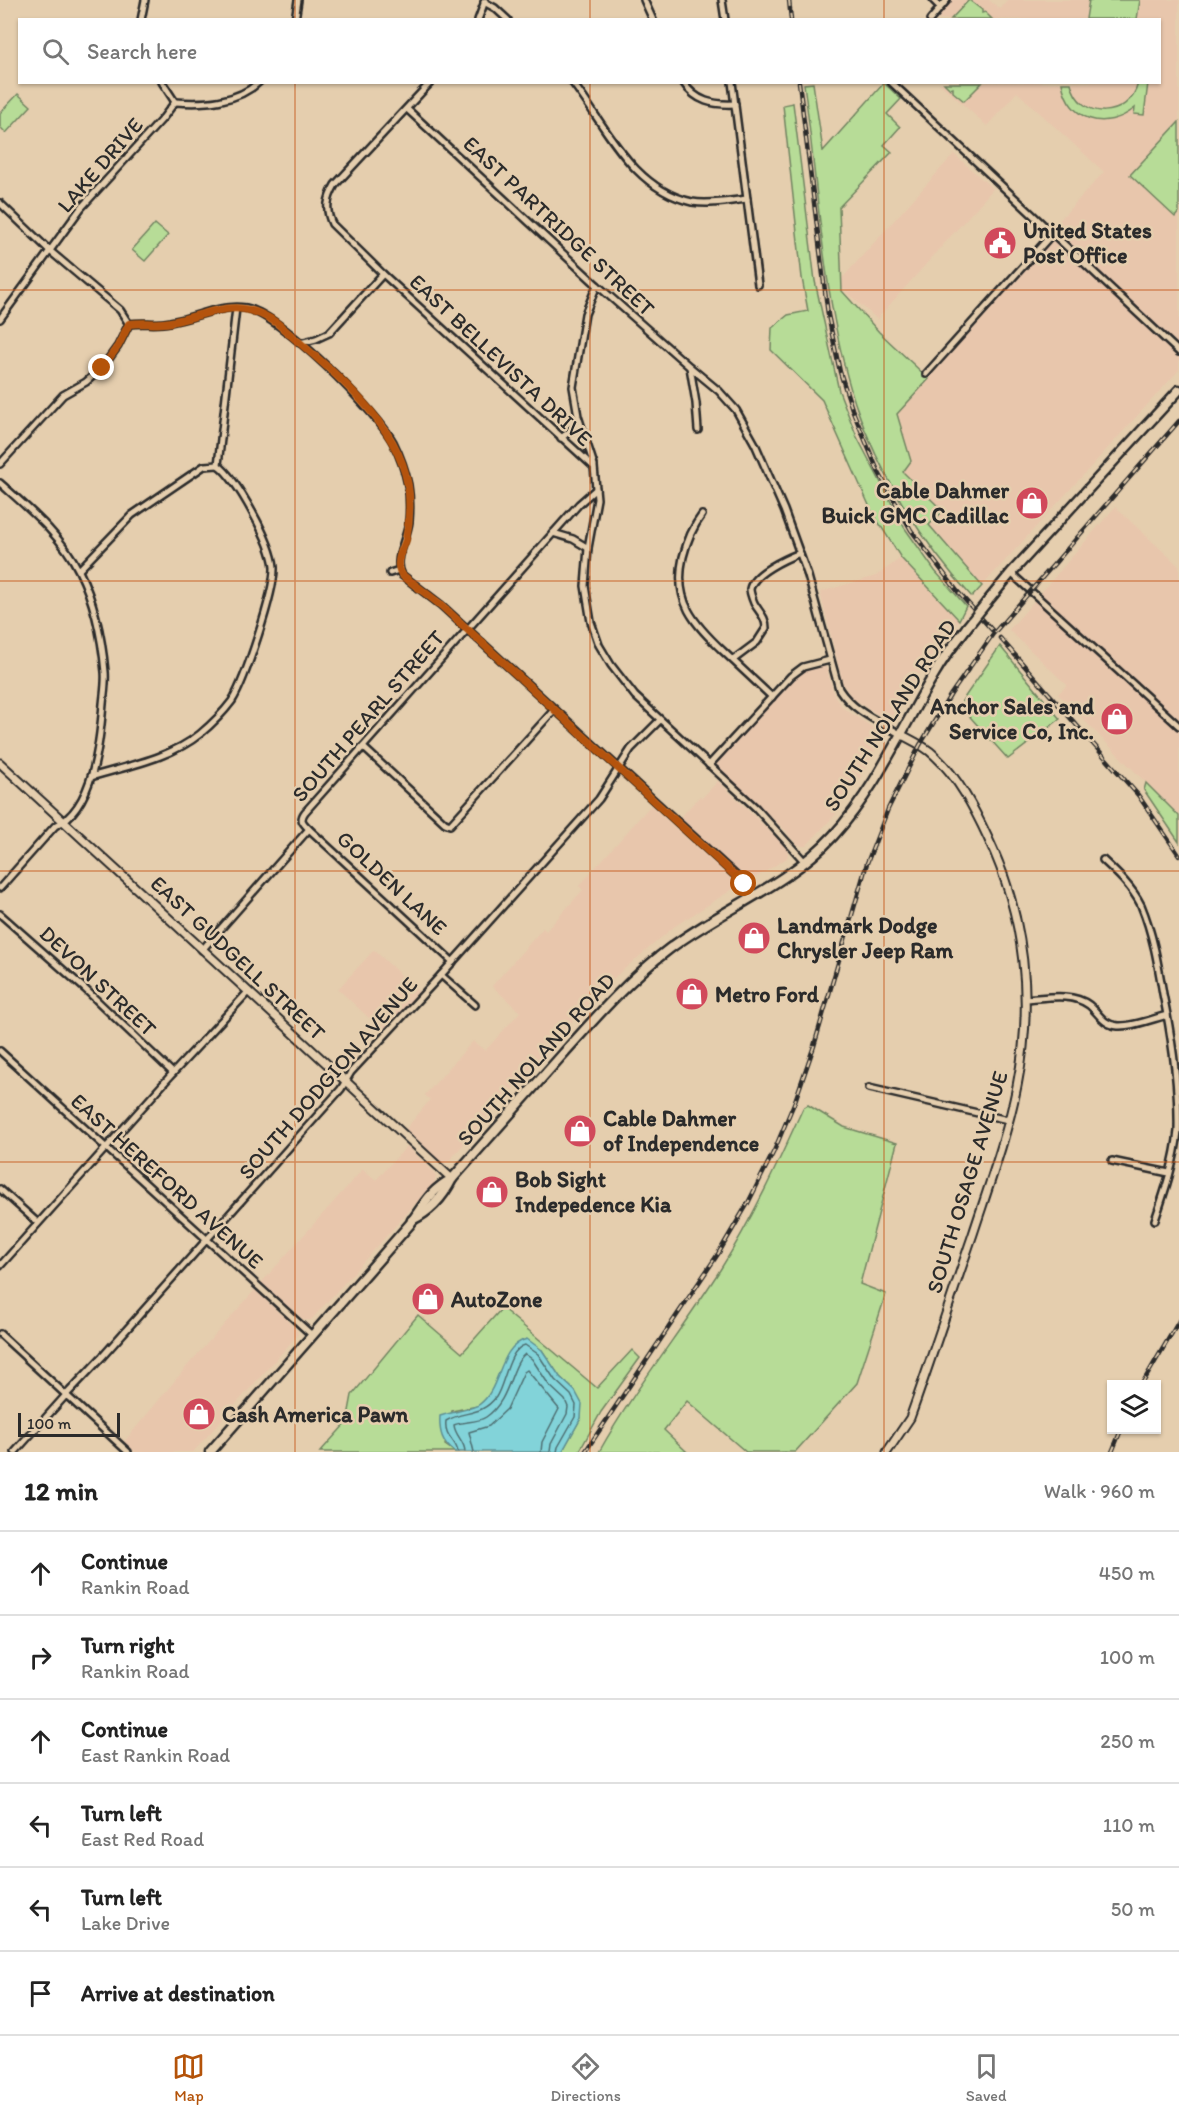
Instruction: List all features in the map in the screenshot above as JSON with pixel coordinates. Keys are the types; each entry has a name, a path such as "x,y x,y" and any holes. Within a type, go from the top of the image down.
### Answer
{"main road":[{"name":"SOUTH NOLAND ROAD","path":"210,1452 412,1220 421,1204 440,1185 452,1179 600,1012 630,982 669,948 805,862 832,836 873,782 937,668 987,602 1179,390"}],"street":[{"path":"141,18 145,0"},
{"path":"295,18 297,0"},
{"path":"644,0 652,18"},
{"path":"722,0 724,18"},
{"path":"933,0 940,7"},
{"path":"932,18 947,0"},
{"path":"479,18 485,1 506,18"},
{"path":"163,84 175,102 197,104 224,100 253,88 257,84"},
{"path":"407,109 429,84"},
{"path":"573,84 628,162 651,184 670,195 693,202 708,203 747,199"},
{"path":"684,84 691,93 702,100 714,104 735,104"},
{"path":"732,84 758,285"},
{"path":"893,84 1179,352"},
{"name":"LAKE DRIVE","path":"0,320 81,208 175,102"},
{"name":"EAST BELLEVISTA DRIVE","path":"407,109 335,185 327,203 328,215 337,230 594,466 597,499 585,579 591,622 599,645 634,696 756,808 805,862"},
{"name":"EAST PARTRIDGE STREET","path":"407,109 597,285 725,397 736,410 748,429 801,553 839,689 859,711 900,734"},
{"path":"0,203 50,251 120,309 129,324"},
{"path":"926,374 1053,232"},
{"path":"300,343 328,333 384,274"},
{"path":"594,466 574,399 575,371 585,314 597,285"},
{"path":"218,465 236,308"},
{"path":"129,324 169,322 210,310 244,308 265,315 277,323 348,387 385,430 401,459 409,495 409,522 399,561 399,570 402,575 441,605 743,882 753,897"},
{"path":"0,464 63,395 86,382 102,368 118,346 129,324"},
{"path":"690,368 698,430"},
{"path":"561,438 580,424"},
{"path":"79,570 132,515 204,466 218,465 226,471 252,513 268,544 274,566 271,590 241,682 232,700 220,716 186,745 137,764 91,777"},
{"path":"0,483 55,536 79,570 95,618 106,675 101,727 91,777 81,800 64,822 55,826 0,888"},
{"name":"SOUTH PEARL STREET","path":"202,950 309,829 302,822 302,816 466,629 579,504 596,489"},
{"path":"702,515 688,536 680,570 682,594 693,620 772,697"},
{"path":"553,533 573,539 588,548"},
{"path":"733,660 757,642 766,628 764,617 750,591 752,583 788,557 801,553"},
{"path":"390,573 399,570"},
{"path":"1011,573 1179,726"},
{"path":"709,765 803,667 830,660"},
{"path":"363,747 445,823 450,825 554,710"},
{"name":"SOUTH DODGION AVENUE","path":"15,1452 341,1089 351,1072 453,962 598,799 631,749 660,720"},
{"name":"SOUTH OSAGE AVENUE","path":"887,1452 900,1436 914,1407 992,1177 1017,1086 1022,1055 1025,999 1018,922 999,861 978,817 934,754 900,734"},
{"name":"EAST GUDGELL STREET","path":"0,763 452,1179"},
{"name":"GOLDEN LANE","path":"309,829 453,962"},
{"path":"1103,860 1126,882 1140,904 1155,948 1179,1086 1179,1130 1155,1220"},
{"name":"DEVON STREET","path":"0,914 85,989 173,1073"},
{"path":"441,975 475,1005"},
{"path":"0,1266 248,992"},
{"path":"1025,999 1065,997 1077,999 1088,1005 1103,1021 1118,1026 1127,1026 1167,1015"},
{"name":"EAST HEREFORD AVENUE","path":"0,1051 313,1336"},
{"path":"869,1088 1008,1120"},
{"path":"1112,1161 1169,1173"},
{"path":"0,1189 38,1223"},
{"path":"0,1334 128,1452"}],"shaded area":[{"path":"950,0 989,0 1000,9 1008,0 1179,0 1179,370 982,586 929,524 942,511 902,472 897,414 1050,243 1054,226 1104,172 1017,92 987,126 940,84 1161,84 1161,18 934,18"},
{"path":"954,154 993,189 877,319 837,284"},
{"path":"1115,507 1179,566 1179,816 1058,694 1067,685 1009,630"},
{"path":"901,558 959,620 924,667 896,714 886,720 851,697 843,684 820,592 876,576"},
{"path":"823,665 827,669 834,695 843,708 875,729 881,737 867,767 836,814 806,846 802,846 796,844 785,830 717,765 718,760 793,680 803,671"},
{"path":"718,781 786,847 788,853 787,858 750,881 678,820 700,796 702,798"},
{"path":"651,805 730,877 734,882 733,889 675,926 616,976 577,1016 448,1162 437,1161 404,1131 430,1100 425,1095 473,1041 485,1051 520,1012 492,986 543,928 546,931 583,890 579,886"},
{"path":"374,950 420,993 384,1032 338,989"},
{"path":"407,1146 433,1171 436,1177 434,1183 311,1320 304,1320 261,1283 363,1169 376,1180"},
{"path":"255,1290 296,1329 298,1333 296,1337 193,1452 135,1452 124,1442"}],"green space":[{"path":"969,0 982,10 982,13 985,12 991,18 952,18"},
{"path":"1089,0 1140,0 1137,18 1086,18"},
{"path":"804,84 813,84 823,151 885,84 901,99 887,114 900,127 884,145 892,152 839,207 842,291 879,332 929,379 897,414 911,461 903,472 943,511 929,525 982,586 972,597 920,531 876,455 855,403 844,365 828,286"},
{"path":"945,84 981,84 964,101 953,92 953,88 950,89"},
{"path":"1062,84 1071,84 1076,95 1084,104 1104,111 1125,104 1133,95 1138,84 1148,84 1144,115 1134,114 1135,108 1112,120 1090,119 1080,114 1066,96"},
{"path":"18,94 31,106 6,133 0,127 0,113"},
{"path":"793,103 815,281 839,391 857,437 904,527 935,571 966,606 959,620 901,558 872,512 822,400 771,350 772,328 788,315 808,311 802,278 783,105"},
{"path":"1179,122 1179,212 1175,217 1130,175"},
{"path":"155,224 168,235 145,261 132,250"},
{"path":"1000,646 1060,719 1008,759 962,708 962,701"},
{"path":"1146,783 1179,816 1179,842 1144,790"},
{"path":"808,1105 844,1127 897,1143 860,1284 886,1294 857,1383 795,1452 746,1452 687,1401 664,1430 687,1452 599,1452 732,1250 803,1108"},
{"path":"502,1308 597,1388 632,1350 640,1358 601,1412 579,1452 562,1452 581,1418 575,1391 560,1377 542,1350 498,1379 491,1394 478,1406 452,1411 445,1445 455,1452 320,1452 347,1422 352,1395 418,1315 462,1353"}],"water":[{"path":"527,1339 542,1350 560,1377 575,1391 582,1404 581,1418 562,1452 455,1452 442,1437 440,1416 480,1404 493,1388 505,1358 518,1343"}],"railway":[{"path":"789,0 791,18"},
{"path":"799,84 828,315 840,372 852,409 878,471 911,530 958,592 992,630"},
{"path":"585,1452 718,1254 748,1203 774,1151 795,1101 814,1046 867,863 888,809 920,745 951,694 993,634 1179,421"},
{"path":"1000,638 1138,795 1179,855"},
{"path":"1144,1380 1179,1321"},
{"path":"1112,1452 1119,1434"}],"place":[{"name":"United States Post Office","path":"1000,243"},
{"name":"Cable Dahmer Buick GMC Cadillac","path":"1032,503"},
{"name":"Anchor Sales and Service Co, Inc.","path":"1117,719"},
{"name":"Landmark Dodge Chrysler Jeep Ram","path":"754,938"},
{"name":"Metro Ford","path":"692,994"},
{"name":"Cable Dahmer of Independence","path":"580,1131"},
{"name":"Bob Sight Indepedence Kia","path":"492,1192"},
{"name":"AutoZone","path":"428,1299"},
{"name":"Cash America Pawn","path":"199,1414"}],"route":[{"path":"102,368 118,346 129,324 169,322 186,319 210,310 244,308 255,310 277,323 348,387 370,410 393,442 401,459 409,495 409,522 399,561 399,570 402,575 441,605 744,884"}]}
